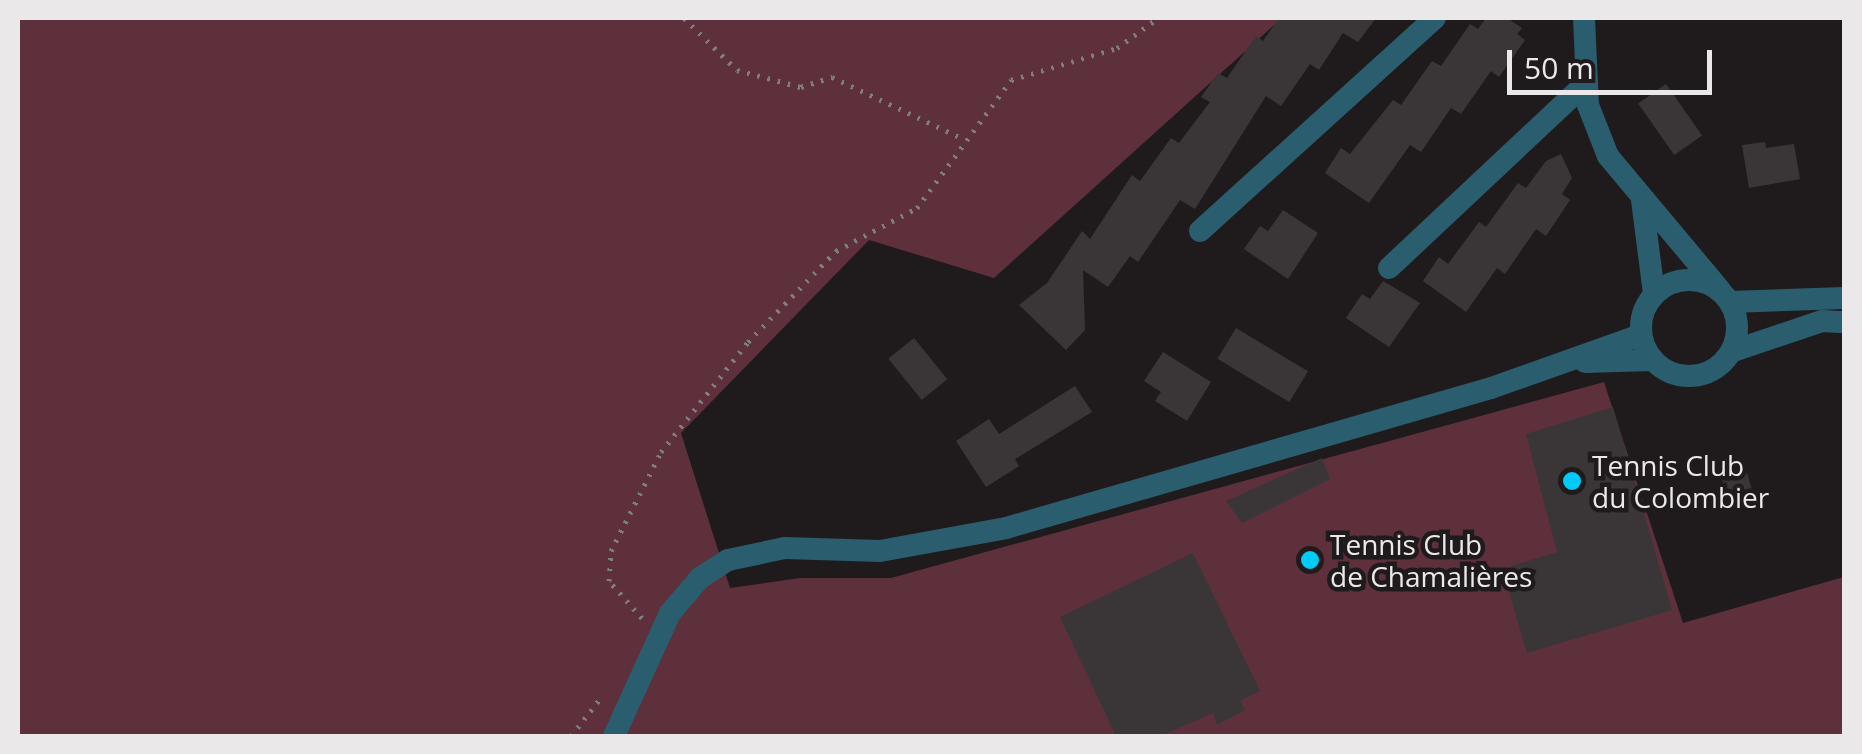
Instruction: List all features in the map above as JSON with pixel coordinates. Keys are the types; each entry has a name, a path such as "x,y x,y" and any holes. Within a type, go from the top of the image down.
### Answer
{"street":[{"path":"1200,231 1434,18"},
{"path":"1584,18 1586,83 1608,156 1642,200 1681,236 1725,296 1738,332 1732,350"},
{"path":"1389,268 1586,83"},
{"path":"1642,200 1654,294 1641,334 1652,360"},
{"path":"1654,294 1686,280 1725,296 1844,298"},
{"path":"1567,362 1652,360 1682,376 1702,375 1732,350 1822,321 1844,322"},
{"path":"614,736 658,636 700,578 752,552 880,551 1006,528 1567,362 1641,334"}],"path":[{"path":"684,18 737,70 801,87 832,78 964,139"},
{"path":"658,636 622,600 607,571 615,542 661,452 778,306 836,251 917,208 964,139 1017,76 1117,48 1158,18"}],"shaded area":[{"path":"18,18 1282,18 994,278 869,240 681,433 730,588 800,578 891,578 1604,382 1683,623 1844,577 1844,736 18,736"}],"building":[{"path":"1279,18 1376,18 1358,42 1343,33 1319,70 1310,64 1281,106 1266,96 1195,209 1180,200 1138,262 1130,256 1108,287 1083,270 1085,330 1066,350 1019,305 1047,283 1082,231 1090,239 1132,175 1140,181 1171,138 1179,143 1210,102 1201,97 1218,73 1227,78 1256,36 1263,41"},
{"path":"1486,18 1507,18 1522,28 1517,34 1525,40 1499,77 1491,71 1461,114 1451,108 1421,152 1410,145 1369,203 1325,173 1341,148 1350,154 1393,100 1401,105 1432,61 1441,66 1470,24 1478,29"},
{"path":"1666,84 1702,136 1674,155 1638,104"},
{"path":"1765,142 1766,148 1794,144 1800,179 1749,188 1742,145"},
{"path":"1561,154 1572,178 1562,194 1570,200 1546,236 1536,229 1505,274 1497,268 1466,312 1423,281 1439,257 1448,264 1479,222 1486,227 1518,183 1526,188 1546,161"},
{"path":"1283,210 1318,233 1288,279 1244,249 1260,226 1268,231"},
{"path":"1383,281 1420,303 1389,347 1346,318 1362,294 1370,299"},
{"path":"1236,328 1308,371 1289,402 1217,359"},
{"path":"914,338 947,379 922,400 888,359"},
{"path":"1163,352 1211,382 1187,421 1155,401 1161,392 1144,381"},
{"path":"1075,386 1092,412 1015,459 1019,466 986,487 956,441 989,419 999,434"},
{"path":"1613,407 1672,610 1527,653 1502,569 1557,552 1526,434"},
{"path":"1322,458 1330,479 1242,523 1226,501"},
{"path":"1746,469 1752,490 1727,497 1721,476"},
{"path":"1193,553 1260,691 1240,701 1245,710 1217,725 1213,713 1161,736 1116,736 1060,617"}],"place":[{"name":"Tennis Club du Colombier","path":"1572,481"},
{"name":"Tennis Club de Chamalières","path":"1310,560"}]}
